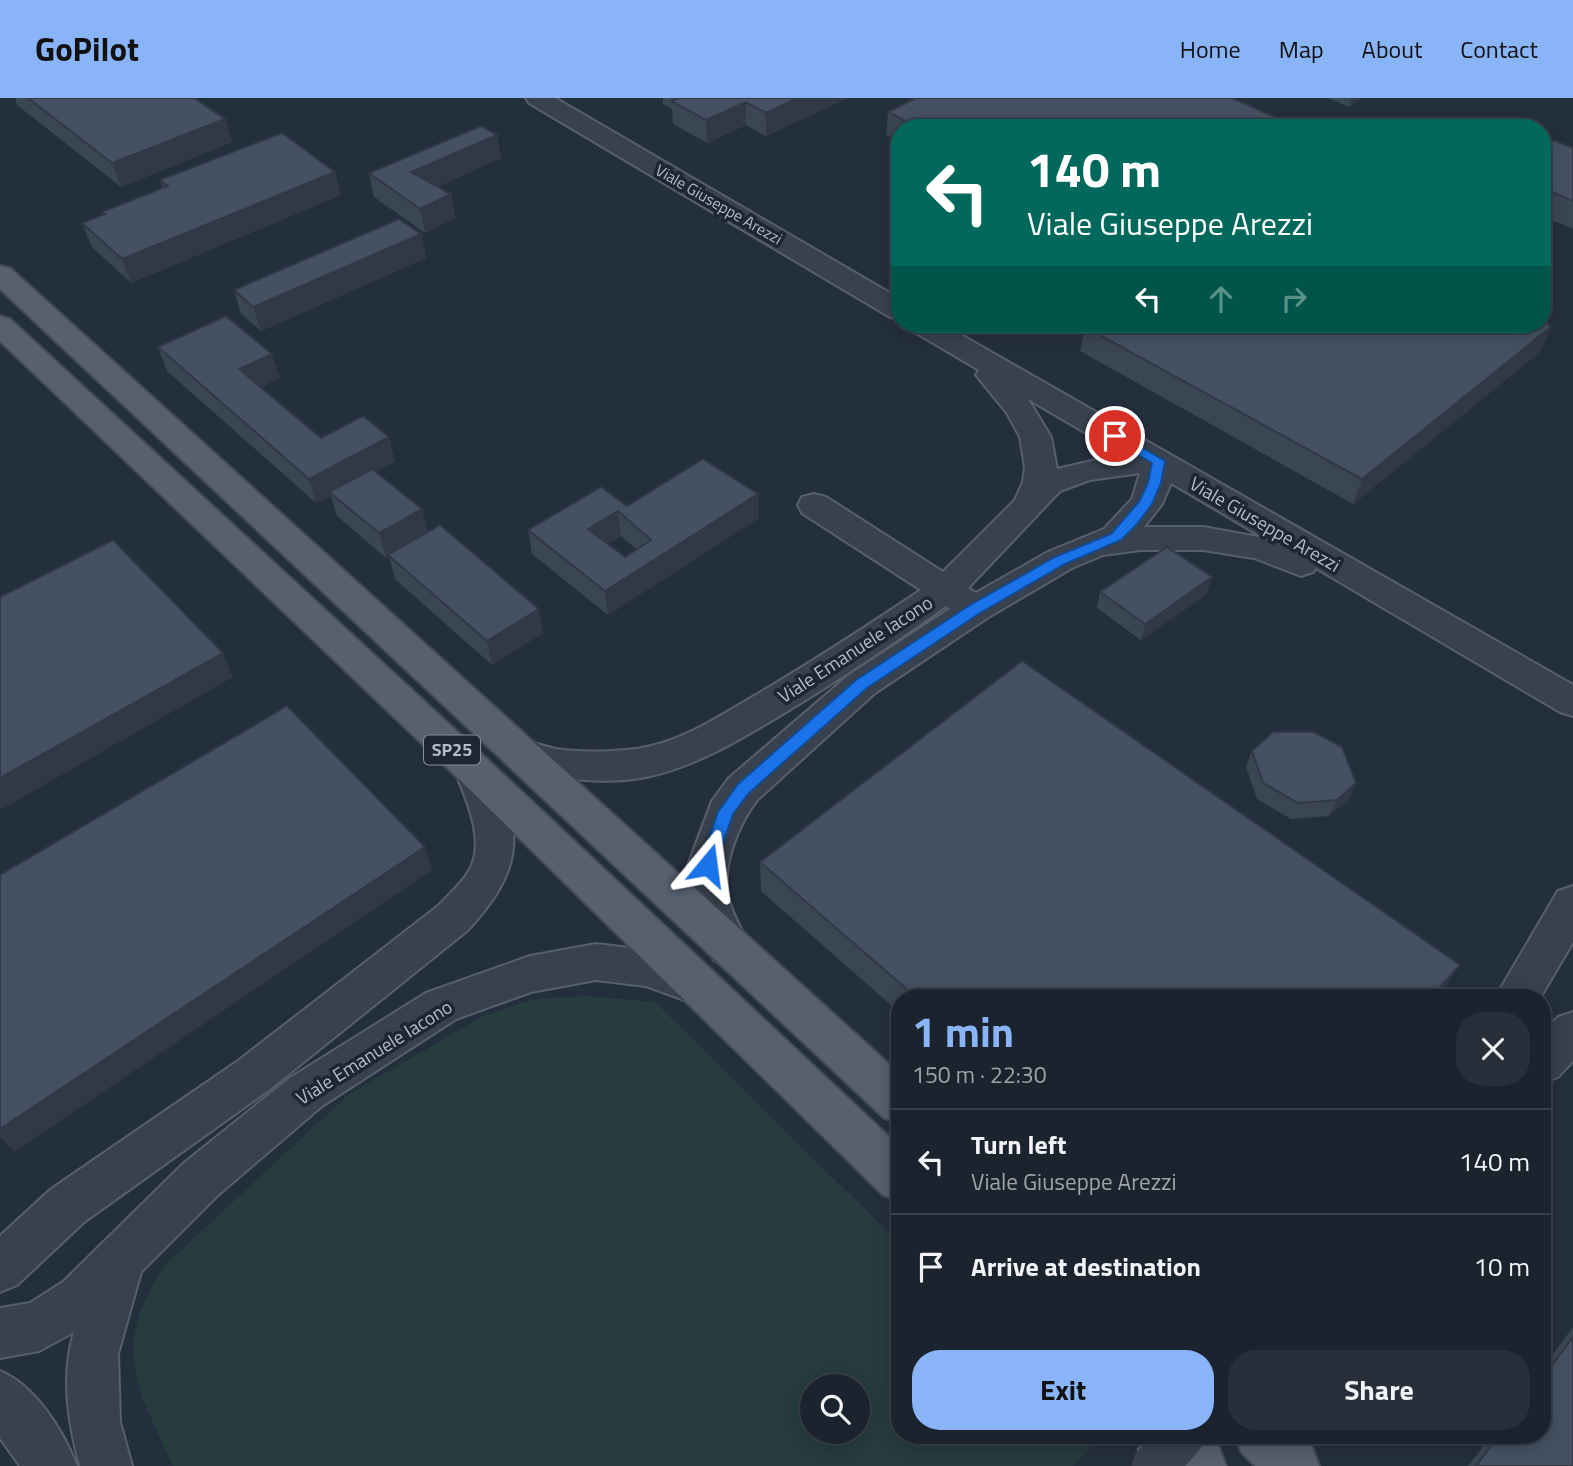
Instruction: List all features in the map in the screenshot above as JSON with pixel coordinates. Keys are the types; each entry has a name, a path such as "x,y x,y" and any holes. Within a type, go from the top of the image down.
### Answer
{"main road":[{"name":"SP25","path":"0,274 891,1095"},
{"name":"SP25","path":"0,325 474,770 891,1170"},
{"path":"1177,1444 1200,1466"},
{"path":"1270,1444 1293,1466"}],"street":[{"name":"Viale Giuseppe Arezzi","path":"538,98 891,306"},
{"name":"Viale Giuseppe Arezzi","path":"936,333 1573,702"},
{"path":"964,349 1013,396 1031,428 1039,454 1040,481 1027,507"},
{"name":"Viale Emanuele Iacono","path":"518,753 558,764 589,766 646,762 677,753 720,733 834,666 961,599 1027,507 1049,484 1096,467 1158,461"},
{"path":"729,947 715,918 707,892 708,865 726,812 757,774 961,599 1116,537 1146,504 1155,483 1158,461"},
{"path":"814,505 961,599"},
{"path":"1090,547 1127,538 1168,538 1259,547 1405,604"},
{"path":"0,1268 67,1206 254,1075 453,918 476,895 495,860 494,826 474,770"},
{"path":"1522,989 1573,903"},
{"name":"Viale Emanuele Iacono","path":"0,1333 38,1326 80,1299 201,1179 306,1092 441,1006 530,974 596,962 646,968 698,987"},
{"path":"1551,1054 1573,1031"},
{"path":"1551,1070 1573,1052"},
{"path":"0,1235 67,1206"},
{"path":"106,1466 94,1422 93,1354 120,1259"},
{"path":"0,1397 51,1466"},
{"path":"1155,1466 1174,1444"}],"green space":[{"path":"587,996 655,1002 891,1235 891,1444 1093,1444 1073,1466 173,1466 149,1413 135,1367 134,1344 138,1321 148,1295 164,1266 349,1094 483,1016 535,999"}],"building":[{"path":"28,98 194,98 225,119 112,163"},
{"path":"678,98 798,98 766,113 746,102 706,120 671,101"},
{"path":"916,98 1232,98 1280,119 902,119 888,112"},
{"path":"481,126 497,135 411,172 451,194 420,209 369,173"},
{"path":"282,133 335,172 122,259 82,223 105,214 102,212 168,186 160,180"},
{"path":"1551,141 1573,148 1573,201 1551,192"},
{"path":"399,219 421,234 253,307 234,290"},
{"path":"226,316 272,354 239,369 321,438 363,416 389,437 309,479 158,347"},
{"path":"1096,333 1543,333 1362,479"},
{"path":"703,459 758,494 605,591 528,530 601,487 627,506","holes":["618,511 651,540 625,557 588,529"]},
{"path":"372,469 422,509 379,533 329,492"},
{"path":"440,525 539,609 487,641 388,555"},
{"path":"113,540 223,653 0,778 0,597"},
{"path":"1167,547 1212,577 1145,624 1100,592"},
{"path":"1022,661 1460,965 1438,989 907,989 760,862"},
{"path":"287,706 425,847 0,1129 0,875"},
{"path":"1273,732 1314,732 1342,747 1356,783 1337,800 1298,803 1263,783 1252,751"},
{"path":"1573,1337 1573,1466 1476,1466 1492,1444 1551,1444 1551,1366"}],"route":[{"path":"708,865 726,812 743,789 862,684 975,609 1060,560 1116,537 1133,521 1146,504 1155,483 1158,461 1115,436"}]}
